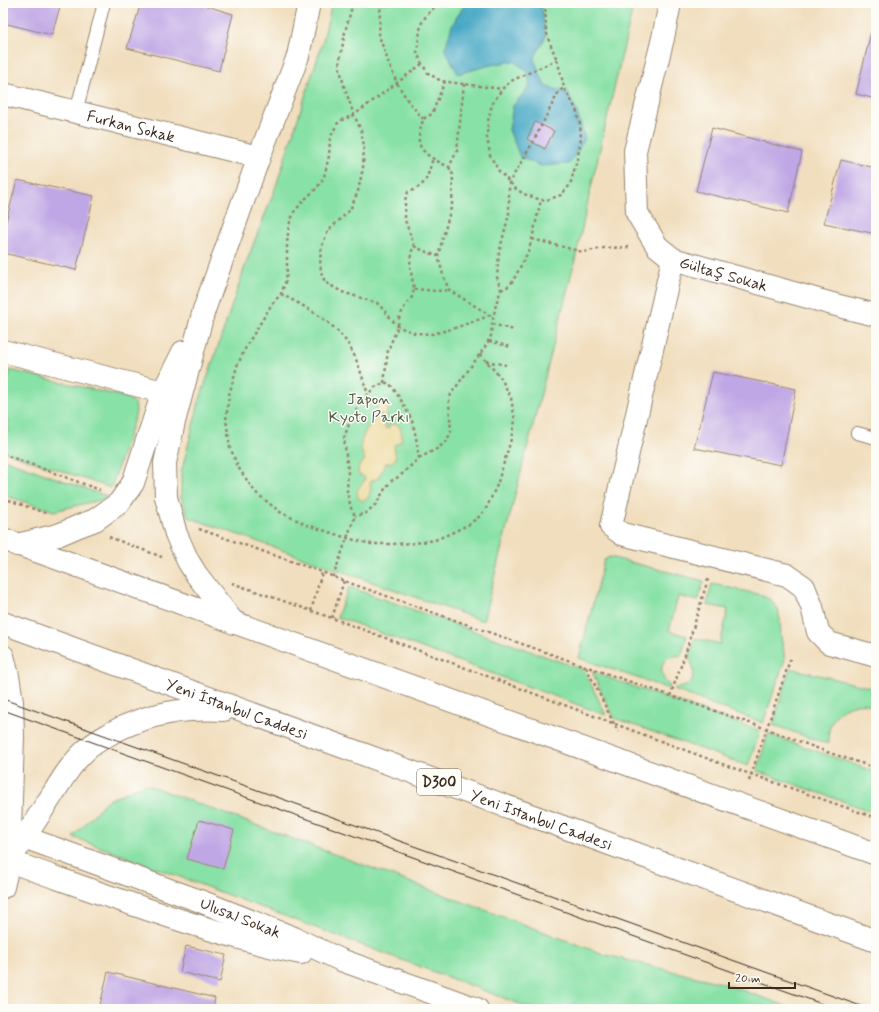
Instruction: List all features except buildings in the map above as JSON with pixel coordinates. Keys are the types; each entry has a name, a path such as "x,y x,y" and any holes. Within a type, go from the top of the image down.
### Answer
{"main road":[{"path":"234,623 193,568 176,534 166,497 165,464 174,422 204,310 259,157 298,56 309,3"},
{"path":"670,3 663,38 635,151 637,213 665,252 611,526 622,534 787,575 804,587 812,607 818,632 829,644 876,656"},
{"name":"Furkan Sokak","path":"3,94 259,157"},
{"name":"Gültaş Sokak","path":"665,252 843,307 876,315"},
{"path":"10,542 58,535 95,520 119,503 133,483 163,392 204,310"},
{"path":"3,351 163,392"},
{"path":"10,542 876,854"},
{"name":"Yeni İstanbul Caddesi","path":"3,623 876,941"},
{"path":"3,656 8,676 13,737 13,833 6,860 3,887"},
{"path":"13,833 85,751 95,743 124,726 144,718 166,713 190,710 243,710"},
{"name":"Ulusal Sokak","path":"13,833 200,901 294,938 342,960 454,1005 477,1009"},
{"path":"6,860 143,909 193,925 290,951 342,960"}],"lane":[{"path":"76,112 104,3"},
{"path":"857,433 876,438"}],"path":[{"path":"353,3 345,32 339,65 344,86 361,130 364,146 363,168 358,191 350,210 328,231 322,246 320,259 321,272 325,282 342,292 377,303 398,326 415,333 433,334 455,328 489,314"},
{"path":"383,3 380,11 379,36 397,83 408,101 423,119"},
{"path":"438,3 421,24 418,52 422,64 428,73 441,81 502,89"},
{"path":"545,3 546,30 557,60 564,88 576,109 580,124 581,138 570,186 561,195 547,200 541,200 524,194 516,189 498,170 490,154 487,137 488,120 492,104 502,89 511,82 557,60"},
{"path":"422,64 354,115 337,124 330,138 329,156 324,177 317,188 294,212 289,225 286,280 281,294 272,304 247,345 237,366 229,395 226,420 230,446 238,467 255,492 280,512 307,525 347,538 371,544 416,543 435,540 449,534 468,525 480,516 487,507 510,443 515,421 511,398 501,378 480,354"},
{"path":"445,81 432,114 423,119 418,142 422,150 432,158 449,167 453,174 452,204 438,256 442,276 449,290 489,314 493,318"},
{"path":"449,167 457,151 464,84"},
{"path":"355,516 366,513 376,504 391,481 400,476 419,458 435,450 446,442 451,432 449,402 451,394 491,336 496,304 501,290 497,277 499,253 509,214 509,183 533,142 559,91 564,88"},
{"path":"384,383 388,350 398,326 399,318 405,306 412,297 414,289 410,266 411,253 414,246 405,220 405,200 408,192 424,184 432,158"},
{"path":"501,290 507,287 513,280 528,252 541,200"},
{"path":"532,239 583,252 604,248 665,252"},
{"path":"414,246 438,256"},
{"path":"414,289 436,291 449,290"},
{"path":"281,294 309,309 342,336 352,350 368,394"},
{"path":"492,324 514,330"},
{"path":"488,341 511,347"},
{"path":"486,360 506,365"},
{"path":"333,577 355,516 351,508 347,492 348,471 344,438 349,424 362,400 375,387 384,383 389,383 394,388 412,422 417,440 419,458"},
{"path":"3,454 105,491"},
{"path":"3,498 50,514"},
{"path":"172,520 876,768"},
{"path":"105,536 162,557"},
{"path":"311,610 322,572"},
{"path":"670,696 685,656 708,579"},
{"path":"332,618 344,581"},
{"path":"232,582 752,774 876,818"},
{"path":"749,781 791,657"},
{"path":"586,667 618,732"}],"green space":[{"name":"Japon Kyoto Parkı","path":"332,3 634,3 575,260 483,621 188,517 181,497 181,473 199,402 249,255 274,192 322,44"},
{"path":"10,370 125,397 134,403 136,413 111,488 3,451 3,438 7,432 8,426 7,420 3,414 3,379 8,380"},
{"path":"3,459 106,496 104,499 54,511 3,495"},
{"path":"610,557 704,581 698,601 678,596 669,631 687,636 681,656 669,658 662,665 663,676 665,681 670,686 669,689 579,658 604,560"},
{"path":"712,584 758,594 771,600 778,609 785,659 763,723 674,690 675,688 686,685 690,682 694,674 692,663 689,658 695,638 720,644 728,609 707,605"},
{"path":"349,587 584,670 606,715 337,617"},
{"path":"790,668 876,689 876,708 867,704 854,704 842,710 831,725 828,734 828,744 773,725"},
{"path":"592,672 760,731 748,766 614,718"},
{"path":"768,734 876,772 876,813 757,771"},
{"path":"145,784 606,955 725,984 794,1009 533,1009 73,837 106,801"}],"sand":[{"path":"377,403 387,403 389,407 384,419 386,429 389,428 389,425 393,424 399,426 401,431 401,441 394,445 396,457 394,461 386,463 379,477 370,482 369,496 363,501 358,498 357,494 358,488 363,483 365,478 359,475 358,472 359,465 365,460 361,445 363,436 368,427 374,420 382,415 377,413 376,409"}],"water":[{"path":"471,3 541,3 546,36 534,59 545,86 568,93 577,112 585,139 569,164 541,166 520,157 509,130 513,106 530,85 527,72 514,61 491,65 458,74 445,49 452,25 463,7"}],"tram line":[{"path":"3,699 869,1009"},
{"path":"3,710 836,1009"}]}
